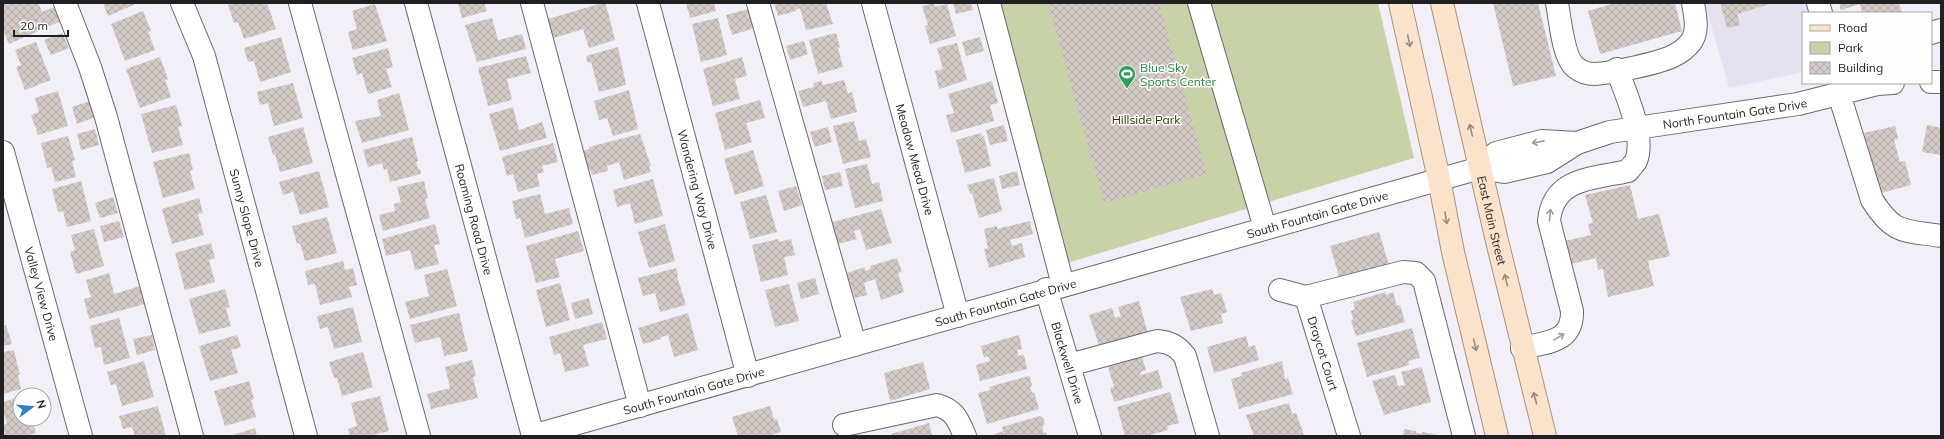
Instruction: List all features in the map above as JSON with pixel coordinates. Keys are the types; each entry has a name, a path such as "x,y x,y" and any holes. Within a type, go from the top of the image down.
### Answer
{"main road":[{"path":"1400,3 1439,179 1453,252 1497,436"},
{"name":"East Main Street","path":"1442,3 1522,348 1545,436"}],"street":[{"path":"65,3 90,67 106,117 192,436"},
{"name":"Sunny Slope Drive","path":"182,3 204,56 306,436"},
{"path":"300,3 419,436"},
{"name":"Roaming Road Drive","path":"416,3 532,436"},
{"path":"532,3 640,406"},
{"name":"Wandering Way Drive","path":"648,3 748,376"},
{"path":"758,3 855,345"},
{"name":"Meadow Mead Drive","path":"873,3 958,316"},
{"name":"Blackwell Drive","path":"989,3 1055,287 1069,365 1090,436"},
{"path":"1199,3 1265,228"},
{"path":"1557,3 1567,54 1574,66 1582,71 1593,74 1674,56 1684,50 1692,40 1695,30 1693,3"},
{"path":"1522,348 1554,341 1567,332 1570,326 1572,311 1549,221 1550,209 1555,198 1564,189 1574,183 1628,171 1636,161 1638,147 1637,128 1617,69"},
{"name":"North Fountain Gate Drive","path":"1480,168 1496,153 1542,141 1577,143 1610,132 1798,104 1877,84"},
{"path":"1839,94 1872,200 1879,212 1890,223 1903,231 1941,236"},
{"name":"Valley View Drive","path":"3,152 81,436"},
{"name":"South Fountain Gate Drive","path":"532,436 1480,168"},
{"path":"1280,290 1306,297 1403,272 1416,273 1424,281 1464,436"},
{"name":"Draycot Court","path":"1306,297 1349,436"},
{"path":"1069,365 1157,341 1167,342 1179,348 1185,356 1208,436"},
{"path":"842,424 937,405 948,408 956,417 965,436"}],"shaded area":[{"path":"1705,3 1811,3 1814,12 1802,12 1802,72 1729,88"}],"green space":[{"name":"Hillside Park","path":"993,3 1378,3 1414,158 1064,264"}],"building":[{"path":"3,3 38,3 42,12 54,7 61,21 9,44 3,30"},
{"path":"103,3 138,3 108,16"},
{"path":"234,3 267,3 276,29 244,39 238,22 234,23 228,5"},
{"path":"458,3 484,3 487,11 462,18"},
{"path":"605,3 615,40 589,48 583,29 554,38 548,19"},
{"path":"686,3 714,3 716,11 690,18"},
{"path":"774,3 826,3 833,24 806,30 800,8 795,10 796,11 778,16"},
{"path":"934,3 935,7 947,4 956,36 930,44 925,26 928,25 922,6"},
{"path":"953,3 971,3 973,10 956,14"},
{"name":"Blue Sky Sports Center","path":"1048,3 1159,3 1207,174 1104,203"},
{"path":"1493,3 1538,3 1556,76 1513,86"},
{"path":"1615,3 1675,3 1682,31 1600,54 1588,11"},
{"path":"1720,3 1773,3 1737,14 1740,25 1727,28"},
{"path":"1839,3 1899,3 1902,12 1862,12 1860,4 1841,10"},
{"path":"375,4 387,41 353,50 348,32 357,29 352,11"},
{"path":"749,9 755,28 732,35 726,15"},
{"path":"143,11 151,31 148,32 155,50 125,61 111,24"},
{"path":"492,18 498,40 522,34 526,49 477,62 465,25"},
{"path":"718,18 727,55 701,62 692,24"},
{"path":"62,33 69,48 51,55 44,40"},
{"path":"836,33 843,67 818,74 809,40"},
{"path":"281,37 291,72 260,82 254,61 248,62 244,48"},
{"path":"980,37 984,51 966,56 962,42"},
{"path":"804,41 808,54 790,60 786,46"},
{"path":"36,42 51,80 25,90 16,67 21,65 15,50"},
{"path":"957,43 967,80 939,89 935,71 943,69 937,48"},
{"path":"618,47 626,85 599,92 591,62 588,63 586,56"},
{"path":"388,48 393,67 386,69 392,87 368,94 362,73 357,75 352,58"},
{"path":"526,56 531,73 507,79 512,100 488,106 478,68"},
{"path":"160,57 168,79 165,80 171,97 140,108 126,69"},
{"path":"742,57 747,76 735,79 740,99 713,106 703,69"},
{"path":"844,80 848,93 852,92 857,112 831,119 826,101 803,107 798,91 814,87 813,83 822,81 823,85"},
{"path":"992,81 998,103 990,105 994,121 951,133 946,115 954,113 948,94"},
{"path":"293,83 303,118 274,126 268,103 260,105 257,92"},
{"path":"629,90 638,129 613,136 607,118 599,120 594,101"},
{"path":"58,91 68,126 38,135 31,115 39,112 35,98"},
{"path":"399,93 409,130 362,143 355,121 381,116 377,100"},
{"path":"760,100 765,118 746,123 752,142 725,150 715,113"},
{"path":"90,101 95,117 77,124 72,107"},
{"path":"176,105 182,126 178,127 183,145 152,153 141,114"},
{"path":"513,107 519,130 542,122 547,138 500,151 489,114"},
{"path":"854,121 859,141 866,139 871,157 843,164 833,126"},
{"path":"1004,125 1008,141 990,145 986,130"},
{"path":"1927,125 1941,128 1941,155 1922,152"},
{"path":"1895,126 1898,139 1894,140 1900,162 1905,161 1911,185 1881,193 1864,133"},
{"path":"303,127 313,163 280,172 268,137"},
{"path":"828,127 832,142 815,147 810,132"},
{"path":"95,129 99,145 81,150 77,134"},
{"path":"981,133 982,137 984,136 991,166 965,173 956,140"},
{"path":"640,134 651,166 649,166 651,172 624,180 619,162 607,166 608,171 592,175 590,169 588,169 583,151 589,149 589,147"},
{"path":"68,136 75,160 72,161 76,177 55,182 51,167 47,168 41,143"},
{"path":"412,137 418,161 416,162 421,174 390,182 387,169 384,170 382,163 368,167 363,150"},
{"path":"553,143 558,162 542,166 544,172 537,174 540,186 518,192 513,174 507,176 502,157"},
{"path":"753,150 764,186 735,195 724,159"},
{"path":"189,153 193,170 190,171 195,189 163,198 153,162"},
{"path":"867,164 872,184 879,182 883,201 855,208 845,169"},
{"path":"319,171 329,207 300,215 293,192 283,195 279,182"},
{"path":"1017,171 1020,185 1002,189 999,176"},
{"path":"840,172 843,186 825,190 822,176"},
{"path":"994,178 1002,211 979,218 972,193 970,194 967,185"},
{"path":"653,179 663,216 635,224 630,203 617,207 613,190"},
{"path":"81,181 91,221 67,227 63,211 58,212 52,189"},
{"path":"424,181 428,198 425,199 430,218 383,231 379,215 395,211 394,204 401,202 397,187"},
{"path":"1630,185 1638,219 1659,214 1670,256 1648,261 1654,286 1608,297 1603,269 1598,270 1596,258 1571,264 1565,241 1591,235 1588,224 1593,223 1585,195"},
{"path":"796,186 802,205 784,211 778,191"},
{"path":"540,194 545,214 569,208 573,224 525,238 520,218 516,219 512,201"},
{"path":"766,195 777,232 750,239 740,202"},
{"path":"113,197 118,213 100,218 95,203"},
{"path":"199,198 203,213 198,214 204,235 172,244 162,209"},
{"path":"881,209 892,243 866,250 860,229 854,231 857,239 838,244 833,222"},
{"path":"327,217 337,253 305,261 300,243 297,244 292,226"},
{"path":"119,221 124,237 104,242 100,226"},
{"path":"1030,221 1033,234 1010,240 1012,246 1022,243 1025,257 989,268 984,249 988,248 984,229 997,226 997,229"},
{"path":"435,224 440,244 434,245 439,264 415,270 410,250 386,256 382,239"},
{"path":"665,224 675,261 649,268 638,232"},
{"path":"94,229 104,266 76,274 70,252 75,250 71,235"},
{"path":"578,231 584,251 555,259 560,277 536,283 526,246"},
{"path":"1379,232 1389,265 1340,280 1330,246"},
{"path":"778,239 779,242 791,239 795,255 784,257 788,275 761,282 752,245"},
{"path":"211,243 215,258 209,260 215,282 185,290 175,253"},
{"path":"897,258 902,272 898,273 904,292 881,300 875,279 864,283 867,295 855,298 847,273 865,267 865,271 871,269 870,266"},
{"path":"343,261 345,270 353,268 357,285 349,287 352,297 320,305 315,284 308,285 305,271"},
{"path":"676,268 686,305 660,312 655,293 643,296 638,278"},
{"path":"447,269 457,306 410,319 405,302 429,296 424,275"},
{"path":"109,273 114,294 140,286 145,304 89,319 84,299 91,297 86,280"},
{"path":"815,278 819,294 801,299 797,283"},
{"path":"560,283 570,320 546,327 536,290"},
{"path":"789,284 799,321 775,327 765,290"},
{"path":"225,289 230,307 226,308 231,326 199,334 189,299"},
{"path":"1212,289 1214,295 1221,293 1225,305 1227,312 1221,314 1223,323 1191,331 1180,297"},
{"path":"1385,292 1386,295 1393,292 1397,306 1400,305 1405,322 1356,336 1351,321 1353,320 1351,311 1355,309 1353,302"},
{"path":"589,298 593,314 575,319 571,303"},
{"path":"1139,301 1148,334 1100,348 1089,315 1112,308 1115,318 1121,316 1118,307"},
{"path":"353,307 362,342 334,349 328,327 320,329 317,316"},
{"path":"459,313 468,351 444,356 440,337 415,343 410,325"},
{"path":"688,313 698,350 674,357 668,335 661,337 661,339 643,344 638,328"},
{"path":"119,318 130,358 104,365 101,347 95,348 90,326"},
{"path":"602,322 607,339 583,345 589,366 565,372 560,353 554,355 549,337"},
{"path":"6,325 12,344 3,346 3,326"},
{"path":"1412,328 1420,358 1408,361 1409,365 1367,377 1357,343"},
{"path":"152,335 155,350 137,355 133,339"},
{"path":"237,335 241,347 231,350 238,373 210,381 199,346"},
{"path":"1019,335 1022,349 1017,350 1018,356 1024,355 1027,369 980,381 976,365 990,361 988,356 984,358 981,346"},
{"path":"1246,336 1249,347 1255,345 1259,360 1214,373 1207,347"},
{"path":"14,350 20,375 18,375 21,387 12,387 12,392 3,394 3,352"},
{"path":"363,352 373,387 342,396 337,378 334,378 329,362"},
{"path":"1142,357 1146,370 1140,372 1141,375 1158,370 1163,388 1114,402 1110,388 1114,387 1108,367"},
{"path":"472,360 476,376 473,377 478,398 431,409 427,394 450,388 445,367"},
{"path":"144,361 154,397 122,406 116,384 111,385 107,372"},
{"path":"1282,361 1285,379 1288,378 1293,394 1239,409 1231,379 1242,376 1241,373"},
{"path":"923,362 930,389 890,401 884,373"},
{"path":"1422,367 1431,402 1384,415 1372,381 1395,375 1398,386 1405,385 1401,372"},
{"path":"1028,376 1030,377 1032,386 1030,387 1032,393 1034,392 1039,409 987,424 978,393 990,390 989,387"},
{"path":"249,381 254,399 251,400 256,417 225,426 214,391"},
{"path":"1170,392 1179,423 1167,426 1168,430 1146,436 1125,436 1117,407"},
{"path":"380,396 389,431 368,436 350,436 348,429 357,426 351,403"},
{"path":"12,399 12,427 34,427 36,433 25,436 3,436 3,425 7,424 3,410 3,402"},
{"path":"1289,403 1292,414 1296,413 1304,435 1254,436 1246,415"},
{"path":"158,406 166,436 135,436 132,427 123,429 119,416"},
{"path":"770,406 774,420 777,419 781,432 773,434 773,436 738,436 732,417"},
{"path":"1040,416 1043,418 1045,424 1042,427 1047,436 991,436 1003,431 1002,427"},
{"path":"929,423 932,435 892,436 891,434"},
{"path":"255,428 257,436 230,436"},
{"path":"1404,429 1416,431 1416,433 1422,434 1422,432 1437,435 1403,436"}],"place":[{"name":"Blue Sky Sports Center","path":"1127,89"}]}
